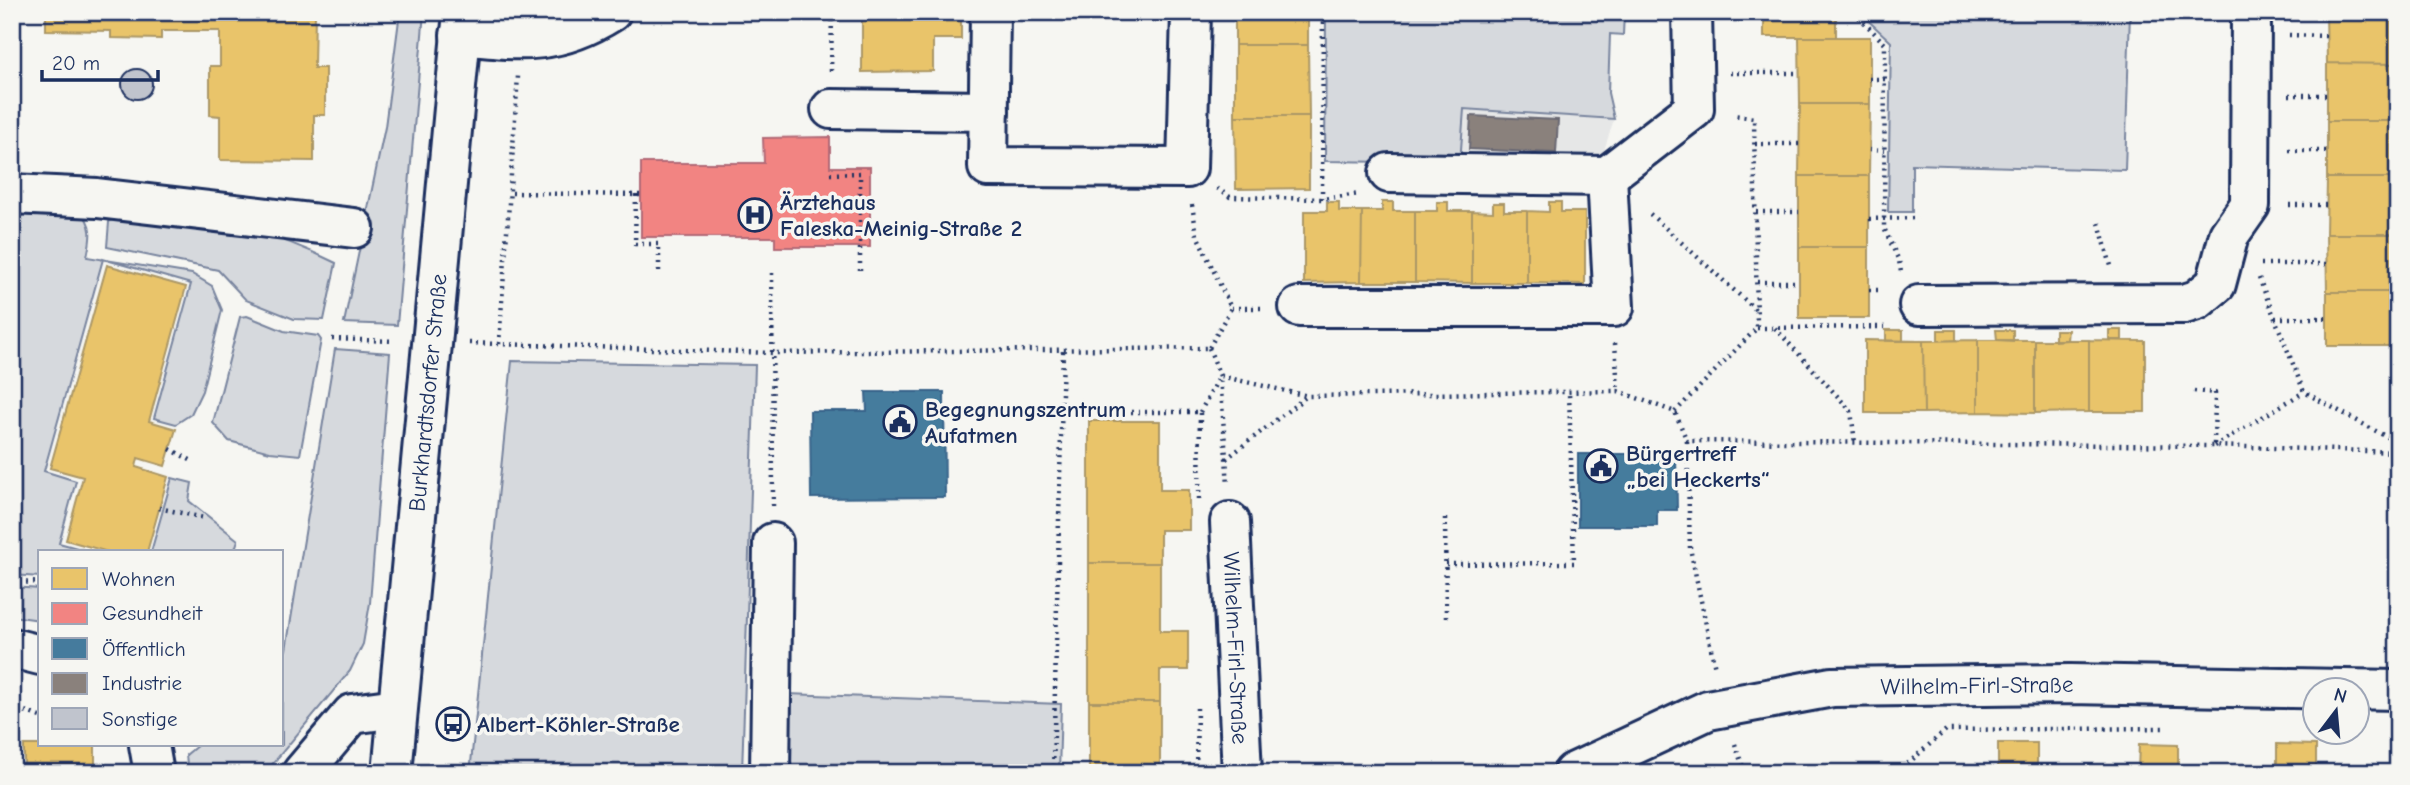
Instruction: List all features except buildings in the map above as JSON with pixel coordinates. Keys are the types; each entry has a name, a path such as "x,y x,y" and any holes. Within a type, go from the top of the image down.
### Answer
{"street":[{"path":"462,23 520,41 542,41 593,23 611,12"},
{"path":"990,12 989,167 1187,168 1191,12"},
{"path":"1389,173 1607,176 1694,110 1692,12"},
{"path":"1910,293 2184,304 2197,300 2216,284 2229,235 2250,205 2251,12"},
{"name":"Burkhardtsdorfer Straße","path":"393,773 430,342 462,23"},
{"path":"831,109 989,111"},
{"path":"1299,307 1614,307 1607,176"},
{"path":"12,194 97,198 354,228"},
{"name":"Wilhelm-Firl-Straße","path":"1219,509 1242,773"},
{"path":"770,773 773,543"},
{"path":"12,648 38,654"},
{"name":"Wilhelm-Firl-Straße","path":"1573,773 1708,710 1832,687 2070,684 2398,690"},
{"path":"302,773 352,713 397,708"},
{"path":"149,746 155,773"}],"path":[{"path":"831,109 832,12"},
{"path":"1322,199 1323,12"},
{"path":"1854,12 1885,44 1884,228 1910,293"},
{"path":"2306,35 2326,36"},
{"path":"499,344 512,193 520,41"},
{"path":"1774,73 1799,73"},
{"path":"1869,79 1885,79"},
{"path":"2314,95 2327,96"},
{"path":"1675,412 1757,328 1754,118 1694,110"},
{"path":"1755,144 1800,144"},
{"path":"1870,150 1884,151"},
{"path":"2307,151 2326,151"},
{"path":"1187,168 1230,197 1333,200 1388,189 1389,173"},
{"path":"1187,168 1197,235 1231,308 1209,348"},
{"path":"830,174 860,173 860,270"},
{"path":"1607,176 1758,312"},
{"path":"512,193 638,195 635,244 659,244 659,271"},
{"path":"2305,205 2326,205"},
{"path":"1756,212 1799,212"},
{"path":"1869,219 1918,218"},
{"path":"2327,264 2253,264 2304,392 2398,443"},
{"path":"772,273 773,543"},
{"path":"1757,282 1799,282"},
{"path":"1869,290 1882,290"},
{"path":"2274,318 2326,318"},
{"path":"1757,328 1864,328"},
{"path":"1775,328 1851,411 1855,443"},
{"path":"1615,332 1618,391"},
{"path":"332,339 774,353 1209,348"},
{"path":"1209,348 1220,376 1226,459 1219,509"},
{"path":"1053,773 1063,350"},
{"path":"1220,376 1308,396 1618,391 1675,412 1687,441 1690,548 1723,707"},
{"path":"1219,509 1199,412 1220,376"},
{"path":"2194,391 2215,393 2214,446"},
{"path":"1446,564 1574,563 1569,392"},
{"path":"2214,446 2304,392"},
{"path":"1226,459 1308,396"},
{"path":"1061,412 1199,412"},
{"path":"1687,441 2214,446 2398,452"},
{"path":"170,449 194,462"},
{"path":"159,508 204,519"},
{"path":"1445,518 1446,618"},
{"path":"12,583 38,582"},
{"path":"1196,773 1197,704"},
{"path":"12,706 38,716"},
{"path":"1897,773 1946,730 2179,728"}],"shaded area":[{"path":"400,12 424,12 397,325 344,323 385,127"},
{"path":"1326,12 1624,12 1623,35 1610,34 1608,93 1614,119 1464,109 1460,163 1325,161"},
{"path":"1859,12 2130,12 2125,170 1912,164 1912,212 1888,212 1891,42"},
{"path":"1464,109 1614,119 1600,163 1460,163"},
{"path":"130,210 211,220 260,232 336,263 324,320 294,319 246,300 218,270 107,247 109,222"},
{"path":"12,211 80,211 88,221 90,232 87,257 103,260 44,471 76,481 59,543 85,550 38,550 38,577 12,575"},
{"path":"108,260 192,274 212,286 222,310 202,391 191,414 176,424 154,418 191,284"},
{"path":"247,316 284,331 318,336 321,340 300,455 270,452 229,441 213,423 240,317"},
{"path":"335,349 390,353 370,603 363,644 350,671 265,773 188,773 186,755 197,746 284,746 286,650"},
{"path":"512,361 755,365 742,773 470,773"},
{"path":"172,478 192,483 189,501 238,540 235,550 152,550"},
{"path":"12,587 38,589 38,620 12,616"},
{"path":"787,694 1061,704 1059,773 784,773"}],"place":[{"name":"Ärztehaus Faleska-Meinig-Straße 2","path":"755,215"},
{"name":"Begegnungszentrum Aufatmen","path":"900,422"},
{"name":"Bürgertreff „bei Heckerts“","path":"1601,466"},
{"name":"Albert-Köhler-Straße","path":"453,724"}]}
